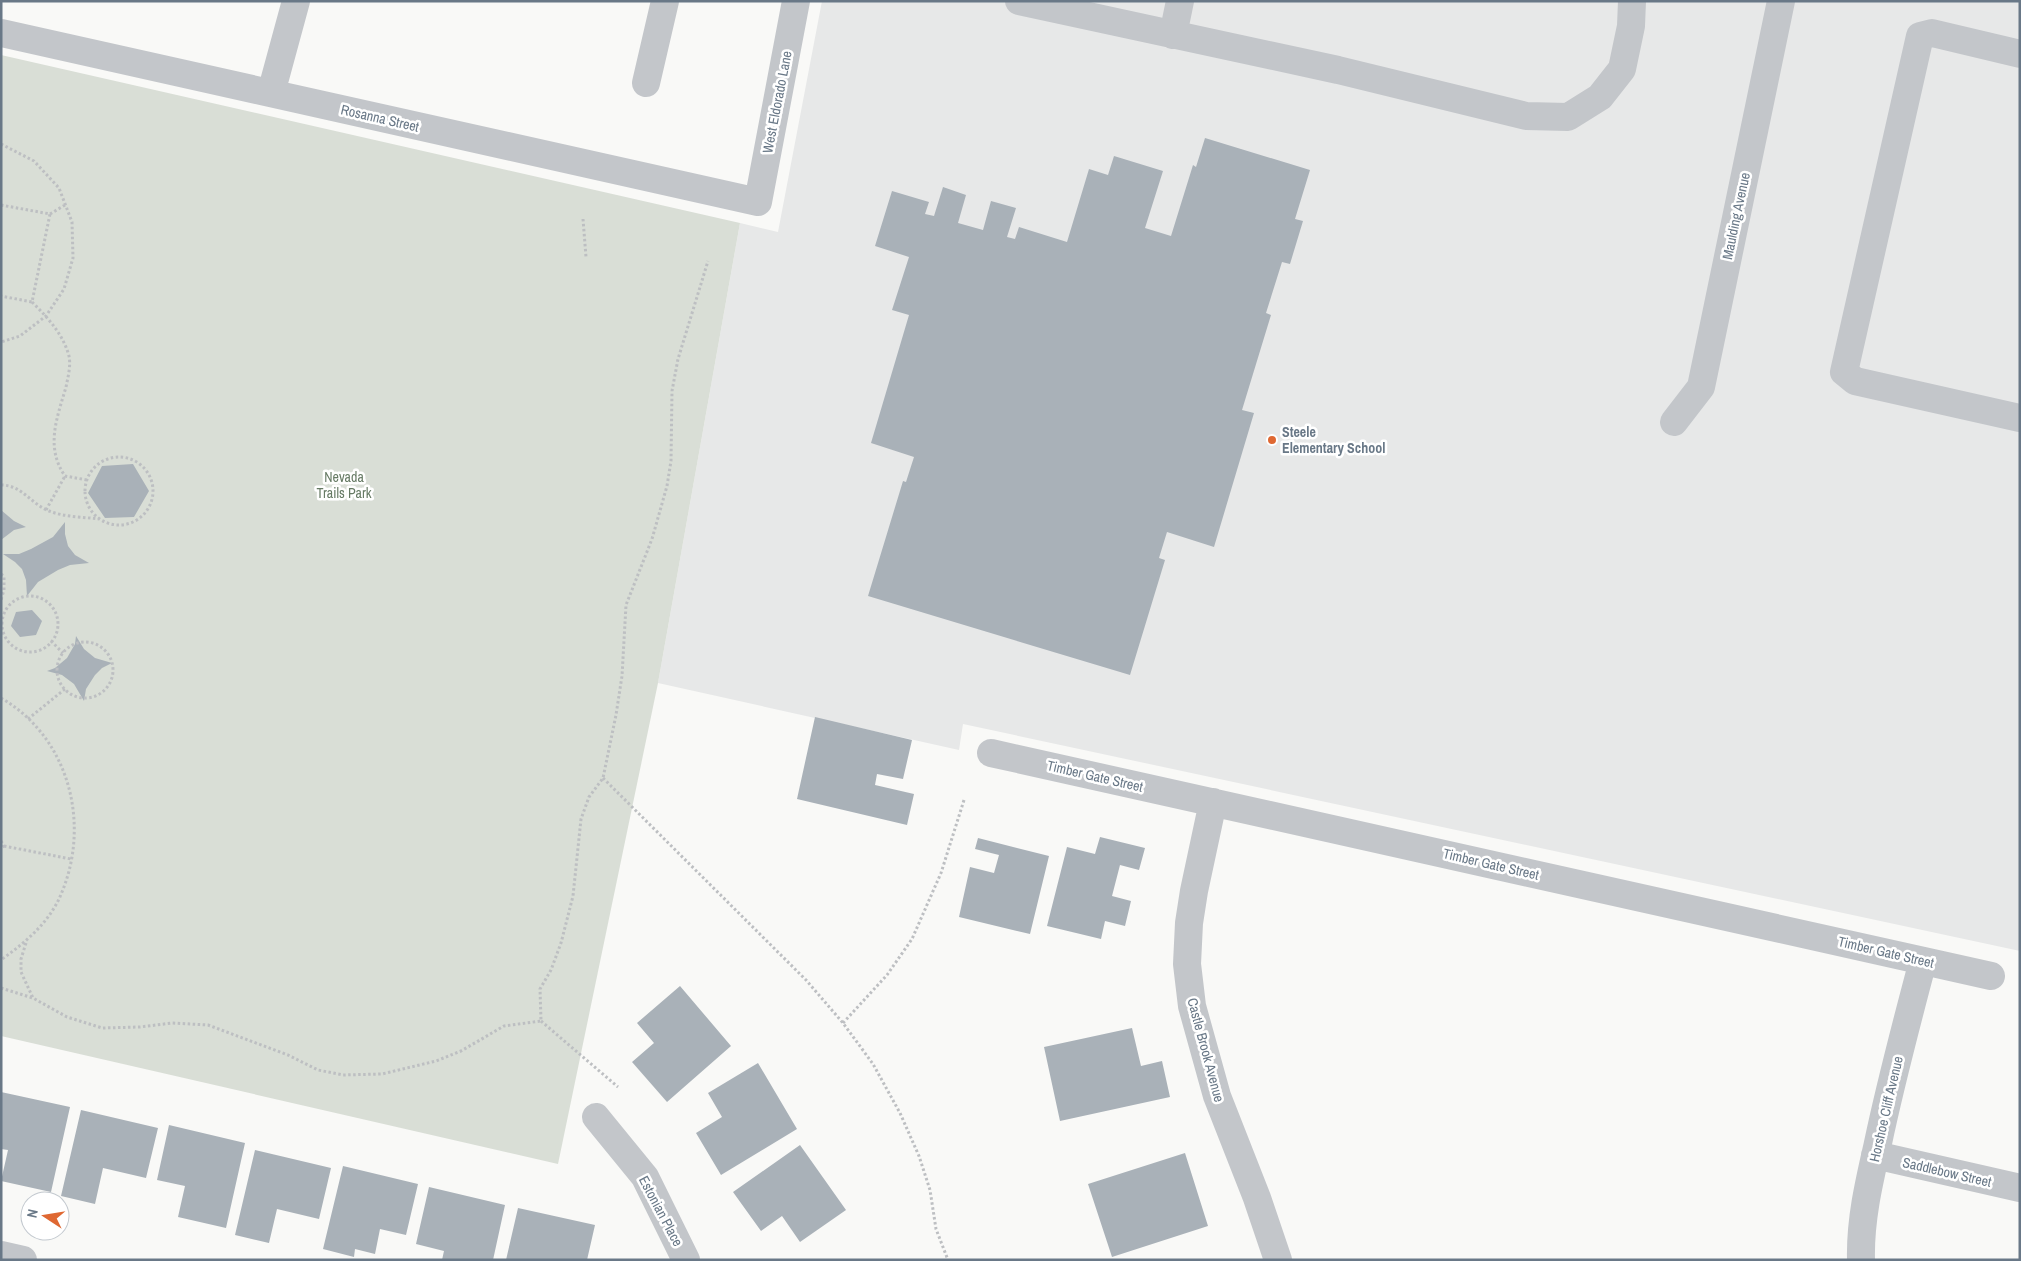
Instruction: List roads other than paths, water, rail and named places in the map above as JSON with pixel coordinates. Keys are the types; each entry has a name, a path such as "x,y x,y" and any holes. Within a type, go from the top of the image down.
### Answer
{"street":[{"path":"270,93 296,1"},
{"path":"646,83 665,1"},
{"name":"West Eldorado Lane","path":"758,202 796,1"},
{"path":"1019,1 1338,70 1526,116 1568,117 1600,97 1622,69 1631,26 1632,1"},
{"path":"1172,35 1180,1"},
{"name":"Maulding Avenue","path":"1674,422 1701,387 1781,1"},
{"name":"Rosanna Street","path":"1,33 758,202"},
{"path":"2020,54 1932,33 1920,36 1844,372 1855,381 2020,418"},
{"name":"Timber Gate Street","path":"991,753 1991,976"},
{"name":"Castle Brook Avenue","path":"1213,802 1194,892 1190,923 1187,964 1192,1006 1217,1096 1257,1198 1278,1260"},
{"name":"Horshoe Cliff Avenue","path":"1861,1260 1860,1239 1875,1155 1892,1078 1923,960"},
{"name":"Estonian Place","path":"596,1117 645,1177 686,1260"},
{"name":"Saddlebow Street","path":"1875,1155 2020,1188"},
{"path":"1,1255 23,1260"}],"place":[{"name":"Steele Elementary School","path":"1272,440"}],"park label":[{"name":"Nevada Trails Park","path":"344,486"}]}
